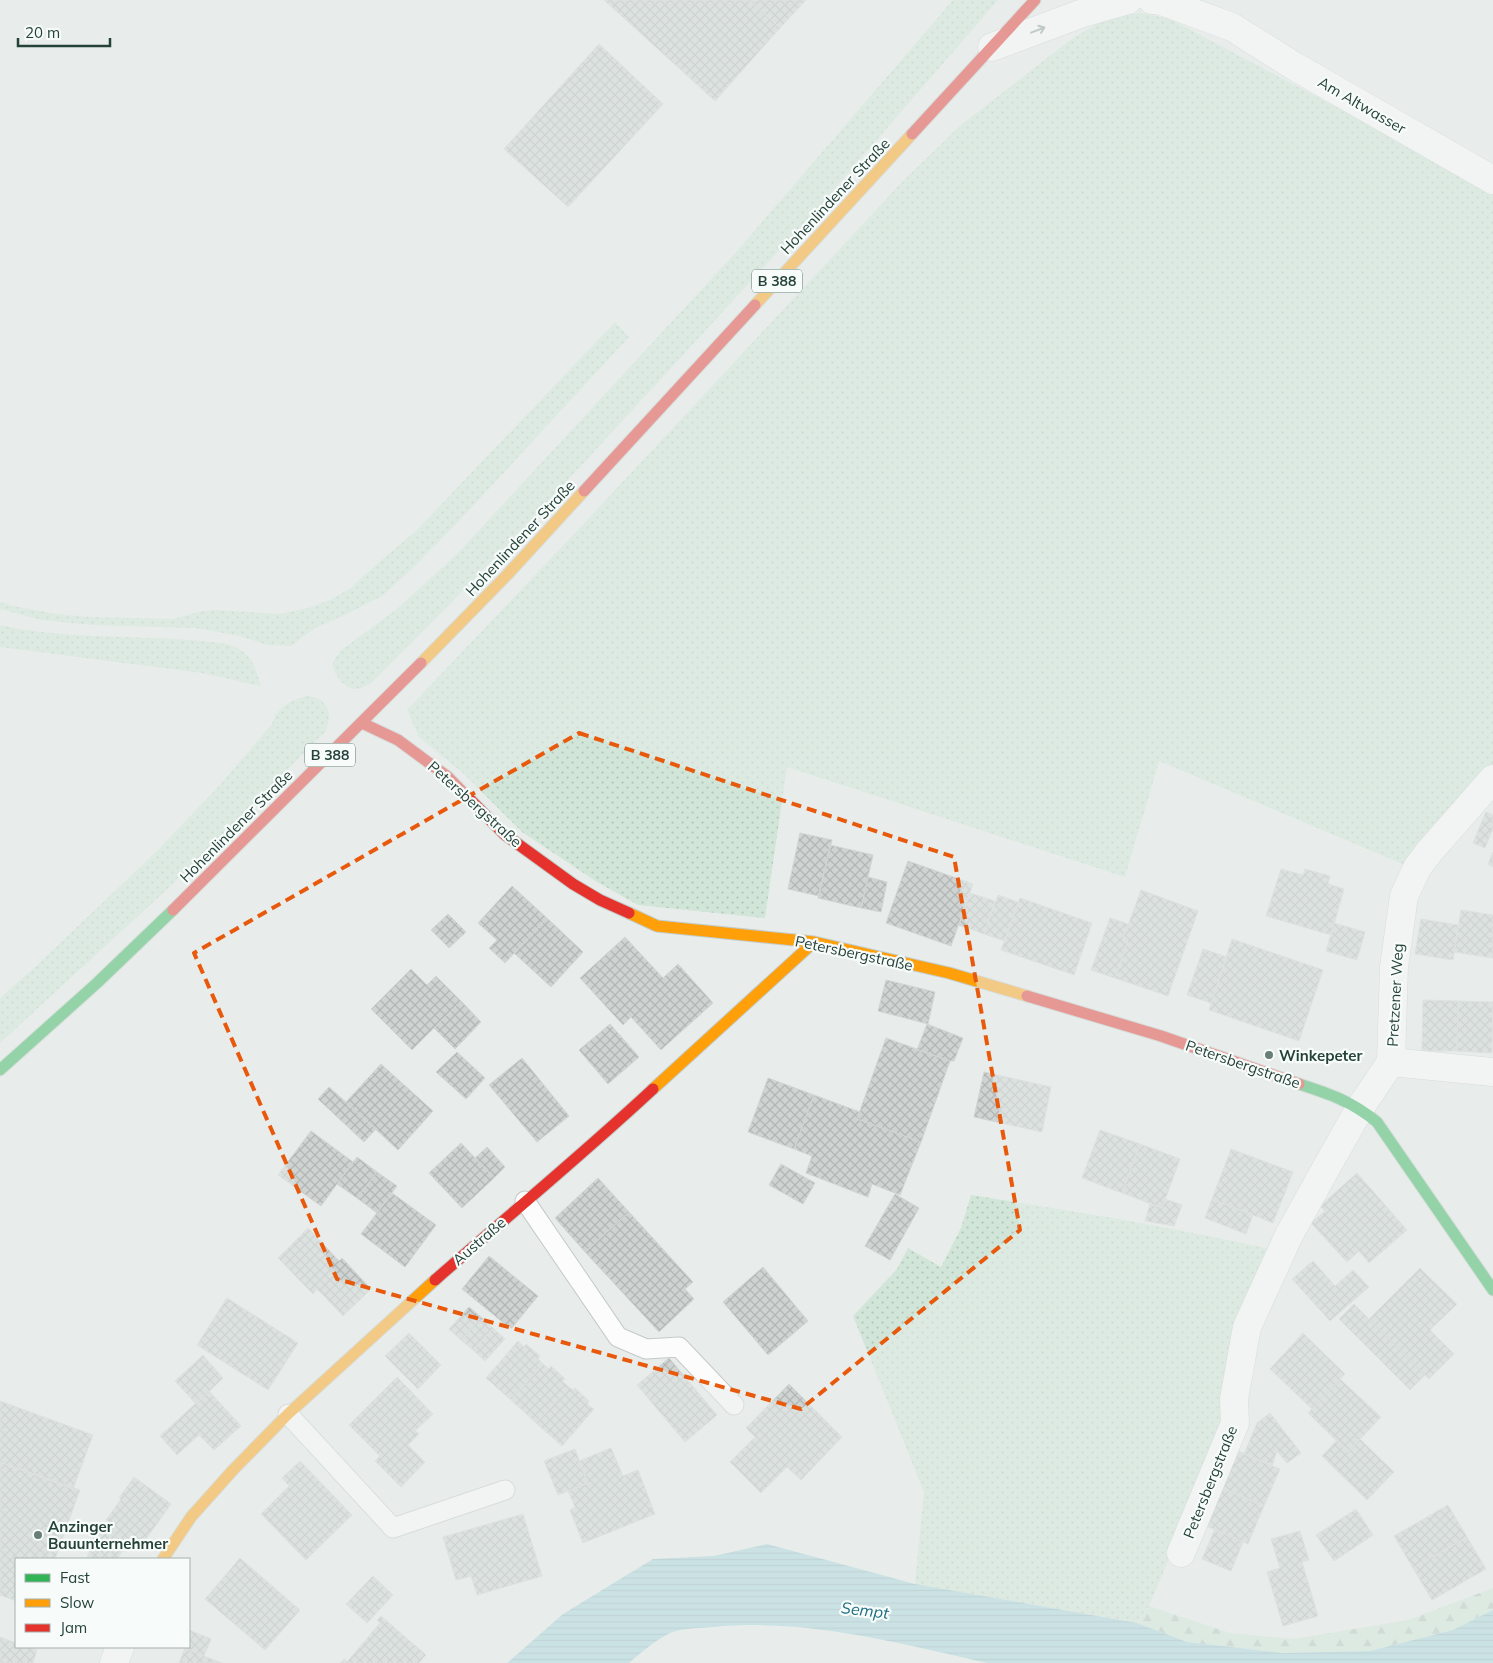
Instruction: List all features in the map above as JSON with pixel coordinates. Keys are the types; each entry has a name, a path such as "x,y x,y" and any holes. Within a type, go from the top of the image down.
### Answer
{"street":[{"name":"Hohenlindener Straße","path":"0,1070 111,970 196,888 507,575 1035,0"},
{"path":"992,47 1083,13 1128,0"},
{"name":"Am Altwasser","path":"1152,0 1159,0 1232,27 1294,66 1493,180"},
{"name":"Am Altwasser","path":"1210,0 1232,27"},
{"name":"Petersbergstraße","path":"362,723 398,740 448,777 504,834 573,884 600,900 657,926 814,942 949,973 1160,1036 1335,1096 1360,1108 1377,1122 1493,1290"},
{"name":"Pretzener Weg","path":"1360,1108 1391,1062 1394,966 1404,896 1417,868 1429,852 1493,779"},
{"name":"Austraße","path":"164,1558 191,1517 233,1470 288,1414 383,1326 525,1201 587,1150 814,942"},
{"name":"Pretzener Weg","path":"1391,1062 1493,1072"},
{"name":"Petersbergstraße","path":"1181,1553 1235,1423 1234,1399 1247,1327 1289,1235 1360,1108"},
{"path":"114,1663 120,1648"}],"lane":[{"path":"525,1201 618,1337 646,1349 679,1347 734,1405"},
{"path":"288,1414 393,1528 505,1490"}],"highlighted area":[{"path":"579,733 954,857 1020,1230 801,1409 337,1279 194,953"}],"green space":[{"path":"953,0 998,0 817,209 520,532 370,684 355,689 343,683 336,675 333,666 333,662 340,651 397,609 459,552 738,250"},
{"path":"1140,13 1168,18 1493,190 1493,767 1405,865 1159,761 1125,877 787,767 765,918 638,905 597,882 522,832 464,774 419,737 407,710 591,516 904,180 961,125 1069,41 1100,22"},
{"path":"615,322 629,337 460,520 411,570 382,596 315,628 291,646 267,645 240,636 196,628 92,625 41,620 0,609 0,602 56,614 91,617 174,619 197,612 215,610 280,614 308,608 330,600 351,588 417,530"},
{"path":"0,625 57,634 171,639 228,644 247,655 254,665 261,686 202,673 0,647"},
{"path":"307,696 320,700 327,708 329,719 325,732 162,894 0,1043 0,998 155,853 219,786 272,724 277,713 285,705"},
{"path":"971,1195 1158,1226 1269,1249 1225,1368 1224,1429 1149,1606 1137,1623 915,1584 924,1492 853,1316 897,1269 908,1248 941,1267 961,1228"},
{"path":"1493,1588 1493,1610 1453,1630 1370,1651 1283,1653 1187,1642 1137,1623 1149,1606 1230,1633 1294,1639 1408,1620"}],"water":[{"name":"Sempt","path":"767,1544 915,1584 1137,1623 1187,1642 1283,1653 1370,1651 1453,1630 1493,1610 1493,1663 988,1663 852,1634 783,1626 748,1625 676,1631 658,1640 629,1663 507,1663 563,1614 653,1559 714,1556"}],"building":[{"path":"604,0 749,0 780,28 715,101"},
{"path":"749,0 806,0 780,28"},
{"path":"599,44 663,104 568,207 504,149"},
{"path":"1486,812 1493,815 1493,829 1485,848 1473,843"},
{"path":"800,833 832,840 819,896 788,889"},
{"path":"830,845 873,855 861,908 818,898"},
{"path":"1493,852 1493,867 1488,864"},
{"path":"908,861 973,884 951,946 886,923"},
{"path":"1281,869 1303,875 1305,869 1330,876 1328,884 1344,889 1331,935 1266,916"},
{"path":"868,877 887,882 881,912 861,908"},
{"path":"512,886 547,918 505,963 489,948 497,940 478,923"},
{"path":"1141,890 1198,911 1168,996 1115,978 1128,940 1123,939"},
{"path":"970,893 995,901 984,934 959,925"},
{"path":"998,895 1018,902 1005,941 984,934"},
{"path":"1020,898 1092,923 1074,975 1001,950"},
{"path":"1461,910 1493,915 1493,958 1454,952"},
{"path":"448,914 466,932 449,948 431,930"},
{"path":"547,918 583,952 551,987 514,953"},
{"path":"1110,918 1128,924 1123,939 1128,940 1115,978 1091,970"},
{"path":"1421,919 1458,925 1453,960 1415,954"},
{"path":"1334,923 1365,932 1357,960 1326,951"},
{"path":"625,937 663,978 678,964 713,1003 661,1050 631,1017 623,1025 580,978"},
{"path":"1232,939 1323,970 1299,1041 1209,1010"},
{"path":"1203,949 1227,957 1211,1003 1187,995"},
{"path":"411,969 427,985 436,976 461,1001 412,1050 371,1009"},
{"path":"886,980 935,992 928,1024 878,1011"},
{"path":"1423,1000 1458,1001 1457,1051 1422,1051"},
{"path":"461,1001 481,1022 455,1049 434,1028"},
{"path":"1458,1001 1493,1002 1492,1053 1457,1051"},
{"path":"610,1024 639,1057 608,1084 579,1050"},
{"path":"927,1024 963,1038 954,1061 917,1050"},
{"path":"886,1038 950,1061 921,1142 857,1119"},
{"path":"457,1052 485,1078 466,1099 436,1072"},
{"path":"522,1058 569,1116 537,1142 489,1085"},
{"path":"381,1064 433,1111 398,1150 346,1102"},
{"path":"984,1072 1051,1087 1042,1132 974,1117"},
{"path":"768,1078 814,1095 794,1149 748,1132"},
{"path":"329,1087 376,1129 364,1142 318,1099"},
{"path":"814,1095 860,1112 857,1119 921,1142 900,1195 872,1184 868,1197 806,1173 812,1156 794,1149"},
{"path":"1100,1130 1140,1144 1122,1193 1082,1178"},
{"path":"311,1131 353,1162 321,1206 278,1175"},
{"path":"461,1143 494,1178 462,1208 429,1173"},
{"path":"1140,1144 1180,1159 1162,1208 1122,1193"},
{"path":"487,1147 505,1167 494,1178 475,1158"},
{"path":"1231,1149 1293,1172 1273,1223 1212,1199"},
{"path":"357,1157 377,1172 357,1198 337,1184"},
{"path":"781,1164 815,1183 803,1204 769,1185"},
{"path":"377,1172 397,1186 377,1213 357,1198"},
{"path":"1357,1173 1407,1230 1369,1263 1359,1251 1347,1262 1311,1223 1325,1211 1320,1206"},
{"path":"598,1178 629,1212 585,1252 555,1218"},
{"path":"392,1193 436,1225 405,1267 361,1234"},
{"path":"895,1194 919,1208 890,1260 865,1246"},
{"path":"1165,1199 1182,1205 1174,1226 1145,1221 1150,1204 1162,1208"},
{"path":"1212,1199 1253,1215 1246,1234 1205,1218"},
{"path":"629,1212 693,1282 685,1289 694,1299 659,1332 585,1252"},
{"path":"308,1228 339,1261 342,1258 371,1289 343,1316 317,1289 313,1294 278,1258"},
{"path":"489,1256 538,1296 511,1329 462,1289"},
{"path":"1313,1261 1335,1286 1353,1270 1369,1287 1330,1321 1292,1279"},
{"path":"763,1267 808,1321 768,1355 723,1302"},
{"path":"1420,1268 1457,1304 1430,1330 1454,1354 1429,1379 1369,1319"},
{"path":"227,1298 298,1343 268,1390 197,1345"},
{"path":"1354,1304 1425,1375 1410,1390 1339,1319"},
{"path":"469,1307 481,1317 461,1340 449,1329"},
{"path":"481,1317 493,1328 473,1350 461,1340"},
{"path":"493,1328 505,1339 485,1361 473,1350"},
{"path":"409,1333 441,1365 418,1389 385,1356"},
{"path":"1303,1333 1345,1374 1312,1409 1270,1369"},
{"path":"518,1341 524,1347 526,1344 540,1356 538,1359 543,1364 511,1400 486,1378"},
{"path":"203,1355 223,1378 196,1404 175,1381"},
{"path":"669,1358 717,1415 685,1442 637,1385"},
{"path":"543,1364 549,1369 551,1366 565,1379 562,1381 569,1387 536,1423 511,1400"},
{"path":"397,1377 433,1414 415,1431 419,1434 408,1445 425,1462 401,1487 375,1461 380,1456 349,1425"},
{"path":"1340,1379 1381,1417 1348,1452 1308,1413"},
{"path":"789,1384 842,1437 801,1480 787,1467 761,1493 730,1462 755,1437 746,1428"},
{"path":"569,1387 573,1390 575,1388 589,1401 587,1404 594,1409 562,1446 536,1423"},
{"path":"209,1391 241,1426 214,1450 199,1435 177,1455 160,1436"},
{"path":"0,1401 93,1435 73,1489 0,1462"},
{"path":"1270,1413 1301,1453 1287,1463 1277,1451 1272,1466 1244,1454 1257,1423"},
{"path":"1360,1439 1394,1472 1367,1500 1322,1456 1337,1440 1348,1452"},
{"path":"611,1448 623,1476 638,1470 655,1514 583,1543 570,1510 575,1507 568,1491 588,1483 579,1461"},
{"path":"575,1449 588,1483 558,1495 544,1461"},
{"path":"1236,1450 1280,1469 1264,1506 1220,1487"},
{"path":"300,1461 352,1515 306,1560 261,1514 289,1486 282,1478"},
{"path":"0,1462 80,1490 55,1558 15,1558 15,1601 0,1595"},
{"path":"134,1477 171,1504 141,1546 130,1538 126,1543 105,1528 109,1523 106,1520"},
{"path":"1220,1487 1264,1506 1248,1544 1204,1525"},
{"path":"1448,1505 1467,1537 1413,1568 1394,1536"},
{"path":"1356,1509 1373,1535 1334,1561 1316,1535"},
{"path":"523,1514 542,1576 477,1595 471,1576 456,1580 443,1537"},
{"path":"98,1523 128,1544 118,1558 87,1558"},
{"path":"1215,1529 1243,1542 1231,1571 1202,1559"},
{"path":"1300,1531 1309,1560 1302,1562 1318,1616 1283,1626 1267,1572 1280,1568 1271,1539"},
{"path":"1467,1537 1486,1569 1432,1600 1413,1568"},
{"path":"240,1558 300,1610 265,1650 205,1599"},
{"path":"373,1576 393,1595 367,1623 346,1604"},
{"path":"381,1616 426,1655 419,1663 340,1663 344,1659 347,1662 380,1623 377,1620"},
{"path":"190,1630 211,1639 204,1656 184,1648 190,1648"},
{"path":"0,1637 15,1643 15,1648 37,1650 33,1663 0,1663"},
{"path":"185,1648 204,1656 222,1663 179,1663"}],"traffic: fast":[{"path":"0,1070 97,983 173,910"},
{"path":"1299,1084 1340,1099 1377,1122 1493,1290"}],"traffic: slow":[{"path":"755,305 912,134"},
{"path":"421,663 507,575 584,491"},
{"path":"629,913 657,926 814,942 949,973 1027,996"},
{"path":"653,1089 814,942"},
{"path":"164,1558 191,1517 233,1470 288,1414 435,1280"}],"traffic: jam":[{"path":"912,134 1035,0"},
{"path":"584,491 755,305"},
{"path":"173,910 421,663"},
{"path":"362,723 398,740 448,777 504,834 573,884 600,900 629,913"},
{"path":"1027,996 1161,1036 1299,1084"},
{"path":"435,1280 572,1162 653,1089"}],"place":[{"name":"Winkepeter","path":"1269,1055"},
{"name":"Anzinger Bauunternehmer","path":"38,1535"}]}
